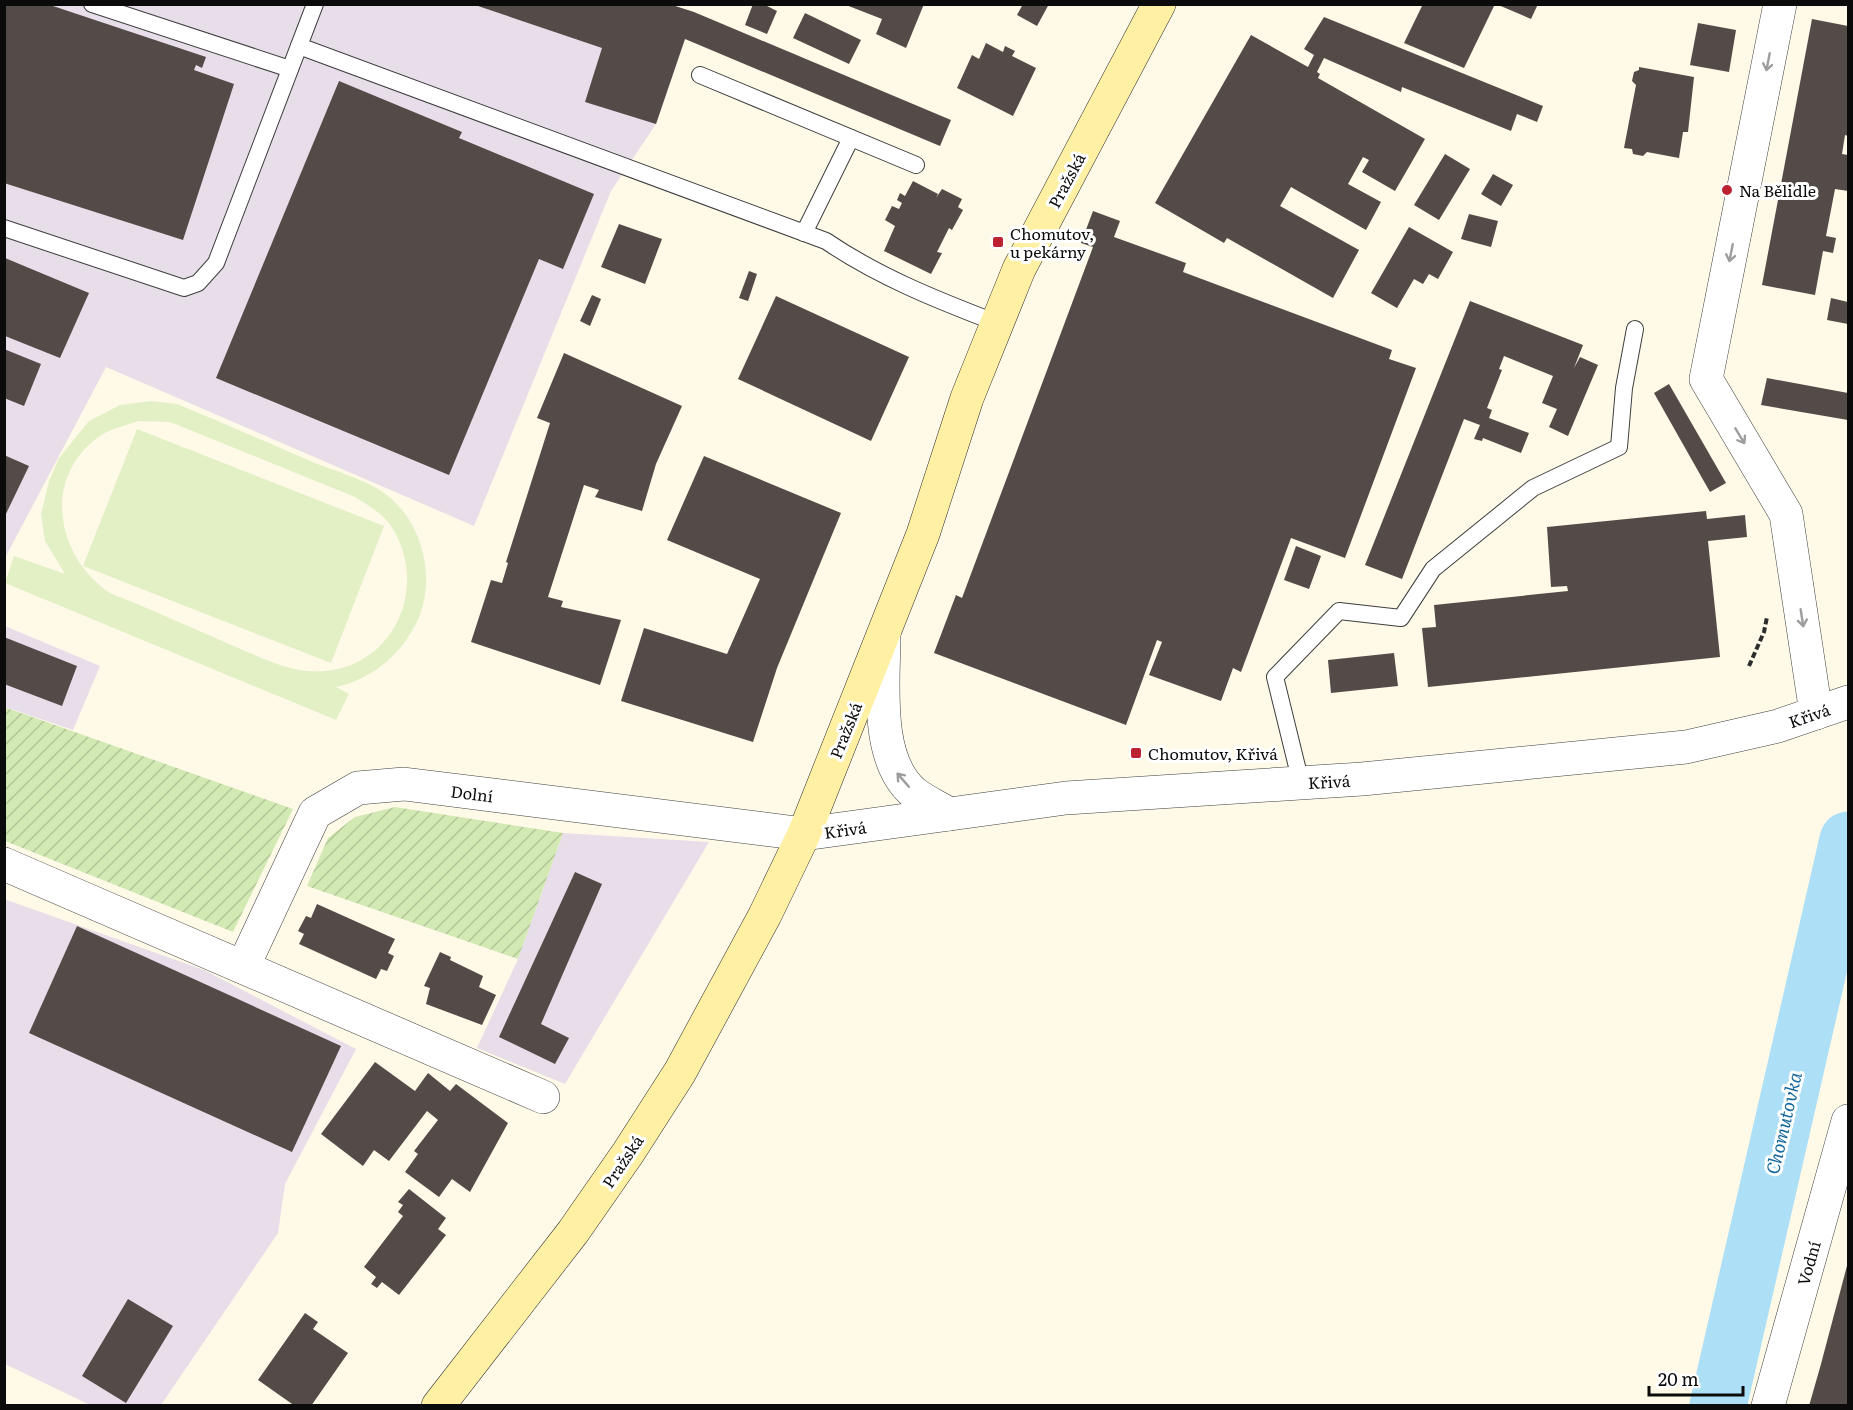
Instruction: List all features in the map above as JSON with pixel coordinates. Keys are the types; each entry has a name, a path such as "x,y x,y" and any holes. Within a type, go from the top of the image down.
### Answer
{"main road":[{"name":"Pražská","path":"438,1406 573,1232 628,1153 724,994 804,834 923,534 968,398 1019,269 1159,4"}],"street":[{"path":"1780,4 1706,379 1786,514 1816,713"},
{"path":"884,633 884,712 888,745 896,773 914,793 949,814"},
{"name":"Křivá","path":"804,834 1065,798 1301,783 1686,747 1778,726 1848,702"},
{"name":"Dolní","path":"243,967 315,813 358,788 404,784 804,834"},
{"path":"4,864 543,1097"},
{"name":"Vodní","path":"1768,1406 1848,1120"}],"lane":[{"path":"92,4 290,69"},
{"path":"4,228 184,288 198,283 216,263 315,4"},
{"path":"299,46 826,241 862,266 924,295 998,323"},
{"path":"700,75 916,165"},
{"path":"804,233 851,138"},
{"path":"1301,783 1275,677 1339,611 1401,618 1433,569 1533,488 1619,447 1624,388 1635,328"}],"path":[{"path":"1749,666 1764,632 1767,616"}],"shaded area":[{"path":"669,4 694,13 656,124 611,191 474,526 106,367 5,558 5,5"},
{"path":"5,626 100,666 73,730 5,707"},
{"path":"563,833 709,842 565,1084 477,1048 518,959"},
{"path":"4,899 204,970 356,1049 285,1184 278,1233 161,1405 90,1405 5,1364"}],"green space":[{"path":"151,401 177,404 371,485 393,500 405,513 421,546 425,564 424,600 419,617 405,642 386,662 363,678 336,687 349,694 336,720 5,583 14,556 65,574 45,541 41,514 49,481 59,458 89,421 120,405","holes":["139,421 170,422 355,497 385,519 393,529 404,554 407,579 404,604 395,626 380,646 361,660 337,669 309,671 291,668 262,658 110,593 92,578 77,559 68,538 63,516 63,494 69,473 81,453 100,436 118,427"]},
{"path":"137,429 384,526 331,663 83,566"},
{"path":"4,707 293,809 233,932 5,841"},
{"path":"395,807 563,833 518,959 307,886 328,838 355,817"}],"building":[{"path":"4,4 47,4 206,57 202,68 196,65 194,70 234,84 183,240 4,183"},
{"path":"472,4 669,4 694,12 951,120 940,146 685,39 656,124 585,102 602,48"},
{"path":"753,4 763,4 777,11 767,34 745,25"},
{"path":"924,4 906,48 876,34 882,19 846,5"},
{"path":"1023,4 1049,4 1037,26 1017,15"},
{"path":"1423,4 1495,4 1464,68 1404,43"},
{"path":"1496,4 1538,4 1531,19"},
{"path":"805,13 861,40 849,64 793,38"},
{"path":"1324,17 1543,106 1537,122 1517,114 1511,131 1402,87 1401,92 1324,58 1317,72 1320,74 1318,78 1425,139 1395,191 1362,172 1369,160 1363,157 1348,184 1381,202 1366,230 1291,187 1280,206 1359,250 1333,298 1227,238 1224,243 1155,203 1251,35 1308,67 1314,55 1304,49"},
{"path":"1812,19 1848,26 1848,136 1845,135 1842,154 1848,155 1848,191 1835,189 1826,236 1836,238 1833,253 1823,251 1815,295 1762,285"},
{"path":"1698,23 1736,30 1729,72 1690,65"},
{"path":"986,43 1003,52 1005,46 1015,51 1012,56 1036,68 1013,116 957,88 972,55 979,59"},
{"path":"1639,67 1694,77 1688,132 1683,132 1679,158 1647,152 1643,156 1633,154 1632,149 1624,148 1636,85 1632,81 1634,72 1639,70"},
{"path":"339,81 462,132 459,138 594,194 563,269 539,259 449,475 216,378"},
{"path":"1445,154 1470,169 1439,220 1414,205"},
{"path":"1493,174 1513,185 1501,206 1481,194"},
{"path":"913,181 938,194 936,198 942,189 962,199 958,207 963,210 952,230 949,228 937,252 942,253 931,274 884,251 895,226 885,220 892,206 899,209 902,203 897,200 900,193 905,196"},
{"path":"1093,211 1120,221 1114,237 1186,263 1183,272 1392,350 1389,359 1416,368 1345,558 1291,538 1241,672 1233,668 1221,701 1149,675 1162,642 1157,640 1126,725 934,653 956,595 962,598 1093,247 1081,243"},
{"path":"1469,214 1498,221 1491,247 1461,239"},
{"path":"619,224 662,239 645,284 601,267"},
{"path":"1409,227 1453,252 1438,279 1429,274 1423,284 1414,279 1397,308 1371,293"},
{"path":"5,258 89,293 60,358 5,336"},
{"path":"749,271 757,274 748,301 739,298"},
{"path":"592,295 601,299 590,326 580,321"},
{"path":"776,296 909,357 871,441 738,379"},
{"path":"1831,298 1848,302 1848,324 1827,320"},
{"path":"1470,301 1583,345 1574,368 1580,357 1598,365 1568,436 1549,427 1557,409 1542,403 1553,376 1504,356 1499,369 1502,370 1487,408 1492,410 1489,418 1529,433 1521,453 1483,438 1482,441 1474,439 1480,425 1464,419 1402,579 1365,565"},
{"path":"4,349 41,364 24,406 4,398"},
{"path":"564,353 682,406 656,464 642,511 595,497 599,490 584,485 548,597 563,601 561,607 621,620 600,685 471,642 491,580 502,583 508,563 506,562 550,423 537,418"},
{"path":"1767,378 1848,393 1848,420 1761,405"},
{"path":"1669,384 1726,483 1710,492 1654,393"},
{"path":"4,455 29,466 4,518"},
{"path":"704,456 841,513 777,668 753,742 621,701 644,628 727,654 760,579 667,540"},
{"path":"1706,511 1707,519 1745,515 1747,537 1708,541 1720,657 1428,687 1422,628 1436,627 1434,605 1568,591 1567,586 1551,587 1547,527"},
{"path":"1296,546 1321,556 1309,589 1284,580"},
{"path":"4,637 77,666 62,706 4,684"},
{"path":"1394,653 1398,686 1331,693 1328,660"},
{"path":"575,872 602,884 541,1024 569,1038 555,1064 499,1037"},
{"path":"317,904 395,939 388,953 394,956 387,971 381,969 376,979 299,944 304,934 298,931 306,916 311,918"},
{"path":"77,926 341,1046 292,1152 29,1033"},
{"path":"440,952 451,957 450,960 483,976 479,987 496,995 482,1025 426,1004 430,988 424,986"},
{"path":"375,1062 415,1091 428,1073 450,1091 456,1084 508,1123 470,1192 452,1179 439,1197 405,1172 418,1154 414,1151 438,1120 427,1111 389,1161 374,1150 363,1166 321,1134"},
{"path":"409,1189 446,1218 438,1229 446,1235 399,1295 382,1282 377,1288 371,1284 376,1277 364,1267 403,1216 398,1212 403,1205 398,1202"},
{"path":"1848,1262 1848,1406 1809,1406 1821,1364"},
{"path":"128,1299 173,1326 126,1403 82,1376"},
{"path":"305,1313 318,1322 313,1329 348,1353 311,1406 295,1406 258,1380"}],"waterway":[{"name":"Chomutovka","path":"1718,1406 1848,840"}],"place":[{"name":"Na Bělidle","path":"1727,190"},
{"name":"Chomutov, u pekárny","path":"998,242"},
{"name":"Chomutov, Křivá","path":"1136,753"}]}
